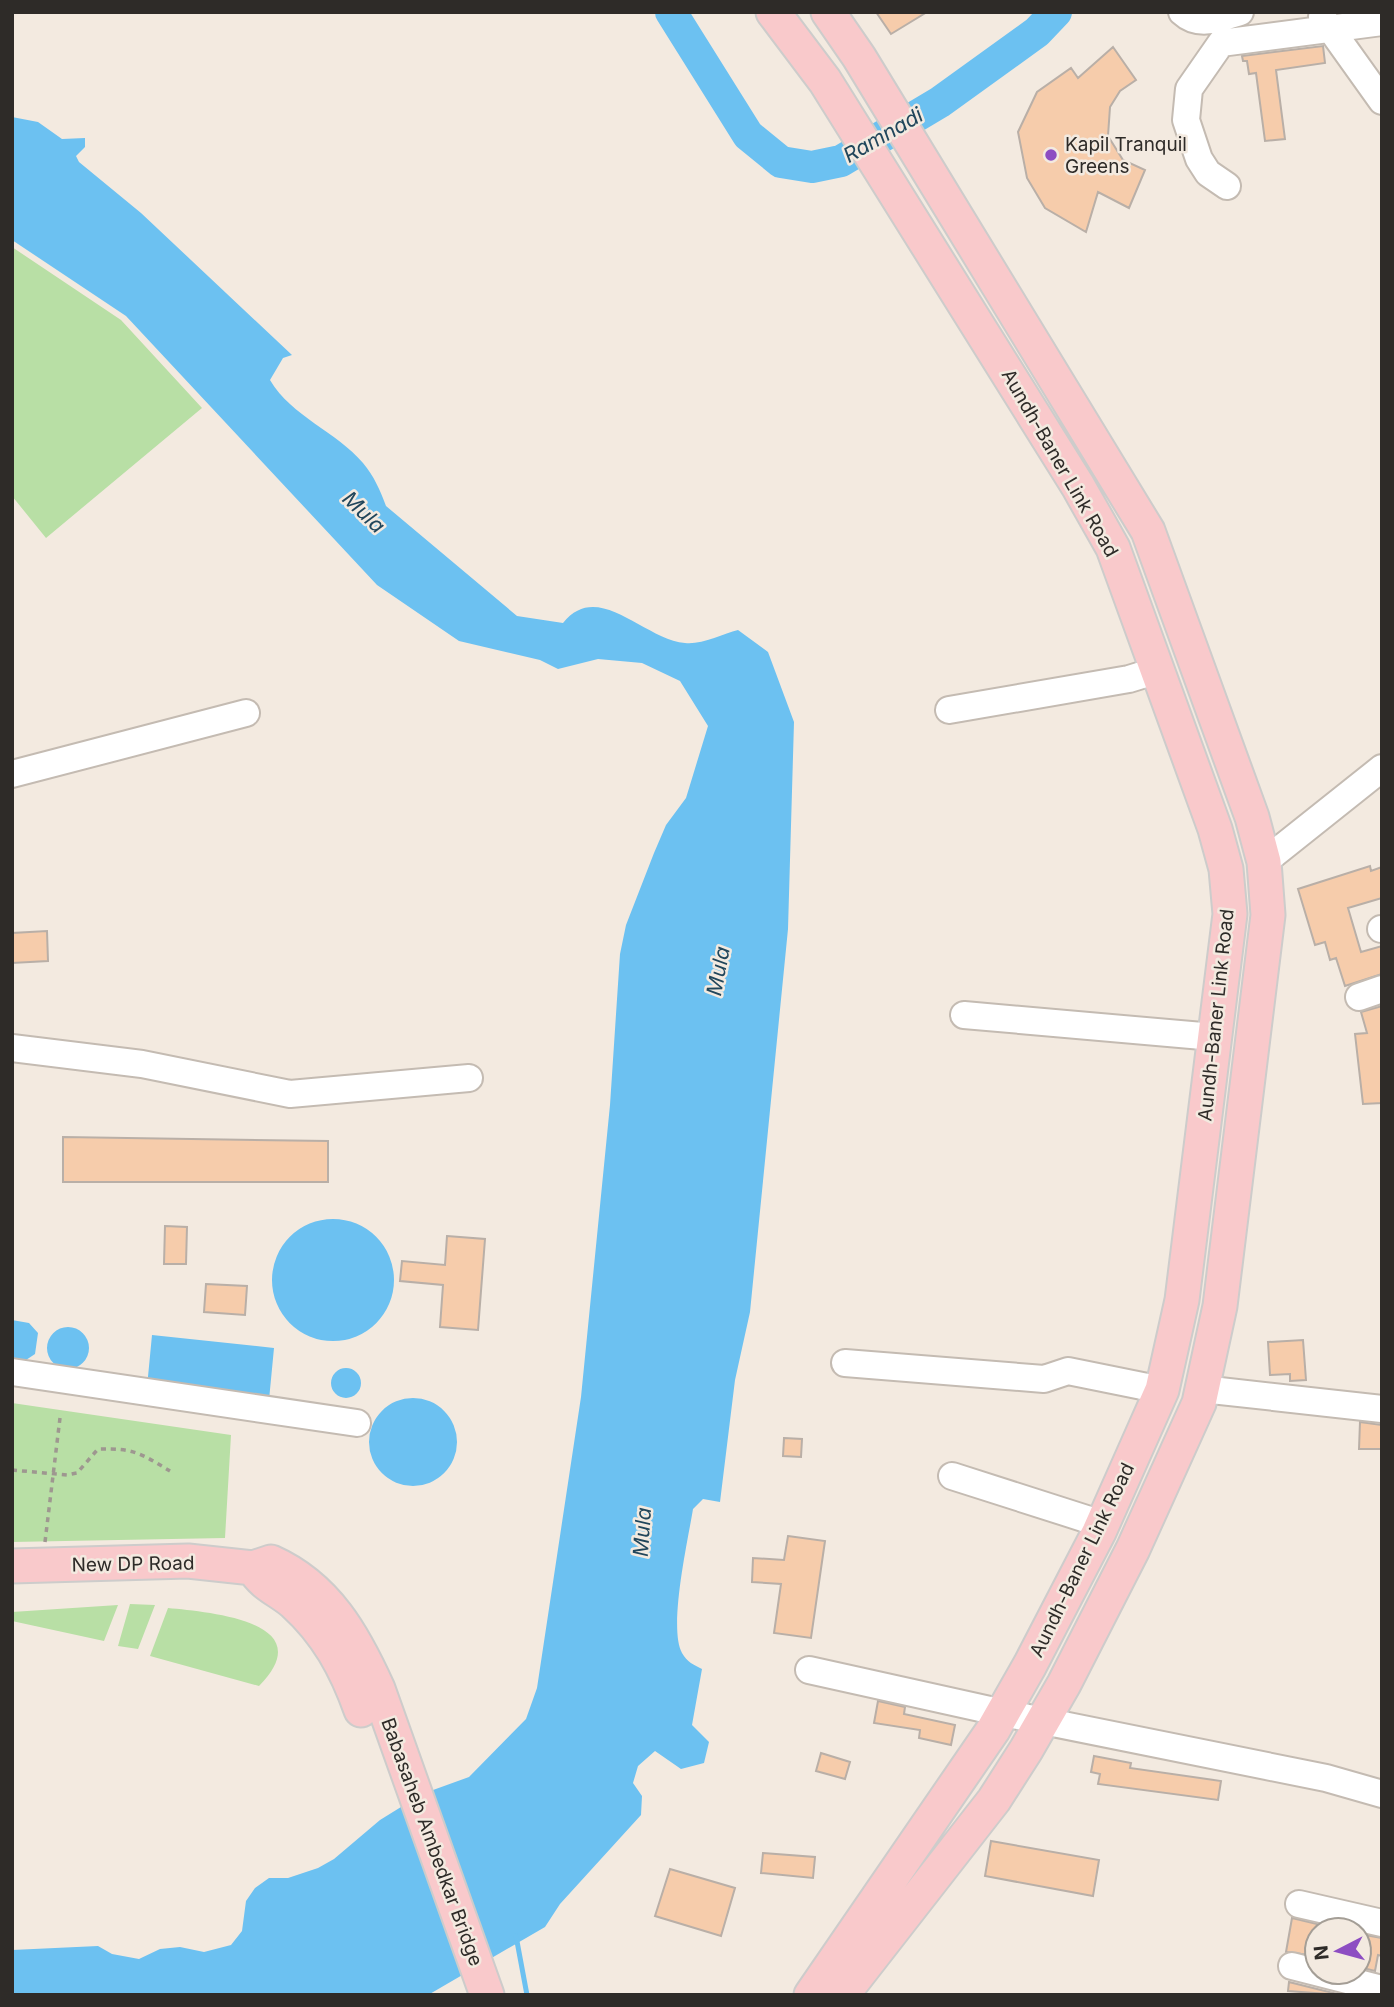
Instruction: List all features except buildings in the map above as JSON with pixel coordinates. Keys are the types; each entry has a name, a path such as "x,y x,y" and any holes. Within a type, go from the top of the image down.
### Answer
{"main road":[{"name":"Aundh-Baner Link Road","path":"774,12 825,80 1113,548 1215,829 1226,869 1230,914 1182,1300 1163,1390 1102,1524 1003,1713 962,1778 811,1995"},
{"name":"Aundh-Baner Link Road","path":"828,12 859,57 1148,531 1252,817 1264,862 1268,915 1220,1306 1202,1389 1133,1549 1042,1721 994,1800 842,1995"},
{"path":"1226,869 1264,862"},
{"name":"New DP Road","path":"27,1565 188,1561 253,1568 271,1562 287,1569 325,1600 356,1639 367,1693"},
{"name":"Babasaheb Ambedkar Bridge","path":"367,1693 462,1995"},
{"name":"Babasaheb Ambedkar Bridge","path":"367,1693 487,1995"}],"street":[{"path":"1182,12 1191,20 1205,22 1240,12"},
{"path":"1324,20 1382,101"},
{"path":"1227,186 1208,173 1199,159 1186,120 1189,89 1222,43 1324,20 1382,22"},
{"path":"949,710 1129,679 1158,670"},
{"path":"12,774 246,713"},
{"path":"1264,862 1382,768"},
{"path":"964,1015 1214,1037"},
{"path":"12,1048 128,1062 290,1094 469,1078"},
{"path":"845,1363 1044,1379 1068,1371 1163,1390"},
{"path":"12,1372 357,1423"},
{"path":"1202,1389 1382,1409"},
{"path":"952,1476 1102,1524"},
{"path":"810,1670 1003,1713 1326,1778 1382,1794"},
{"path":"1299,1904 1382,1923"},
{"path":"1292,1966 1382,1989"}],"path":[{"path":"27,1565 53,1475 60,1418"},
{"path":"12,1470 53,1475 76,1473 98,1450 117,1449 139,1451 170,1471"}],"green space":[{"path":"12,247 121,320 202,408 46,538 12,496"},
{"path":"12,1403 231,1435 225,1538 12,1542"},
{"path":"130,1604 155,1605 138,1649 118,1646"},
{"path":"118,1605 104,1641 12,1621 12,1612"},
{"path":"168,1608 231,1617 252,1624 269,1634 277,1647 275,1664 259,1686 150,1656"}],"water":[{"name":"Mula","path":"12,117 38,122 62,139 85,138 85,147 76,156 79,162 141,213 292,355 283,358 270,380 279,393 363,463 386,506 517,616 563,623 577,611 591,607 606,609 669,639 685,643 705,641 738,630 768,652 794,722 788,929 750,1312 735,1380 720,1502 703,1499 693,1509 678,1605 678,1641 682,1653 688,1661 702,1669 692,1725 709,1742 704,1763 681,1769 655,1751 638,1766 633,1783 642,1796 641,1815 560,1904 545,1927 428,1995 12,1995 12,1950 98,1946 112,1954 139,1959 160,1949 180,1947 204,1952 231,1945 242,1931 246,1901 255,1888 269,1878 288,1878 318,1868 334,1859 380,1820 422,1794 469,1777 526,1719 537,1688 581,1397 610,1105 620,954 626,925 654,853 666,825 686,798 708,726 680,681 642,663 598,659 558,669 540,660 459,641 377,585 126,316 12,240"},
{"path":"333,1219 357,1223 376,1237 390,1256 394,1280 390,1304 376,1323 357,1337 333,1341 309,1337 290,1323 276,1304 272,1280 276,1256 290,1237 309,1223"},
{"path":"12,1320 29,1323 38,1333 35,1354 23,1362 12,1362"},
{"path":"68,1327 83,1333 89,1348 83,1363 68,1369 53,1363 47,1348 53,1333"},
{"path":"152,1335 274,1348 269,1400 147,1387"},
{"path":"346,1368 352,1369 360,1377 360,1389 352,1397 346,1398 340,1397 332,1389 331,1383 332,1377 340,1369"},
{"path":"413,1398 438,1405 450,1417 457,1442 450,1467 438,1479 413,1486 388,1479 376,1467 369,1442 376,1417 388,1405"}],"waterway":[{"name":"Ramnadi","path":"671,12 748,135 781,162 812,167 841,161 940,102 1037,32 1056,12"},
{"path":"516,1936 527,1995"}],"place":[{"name":"Kapil Tranquil Greens","path":"1051,155"}]}
